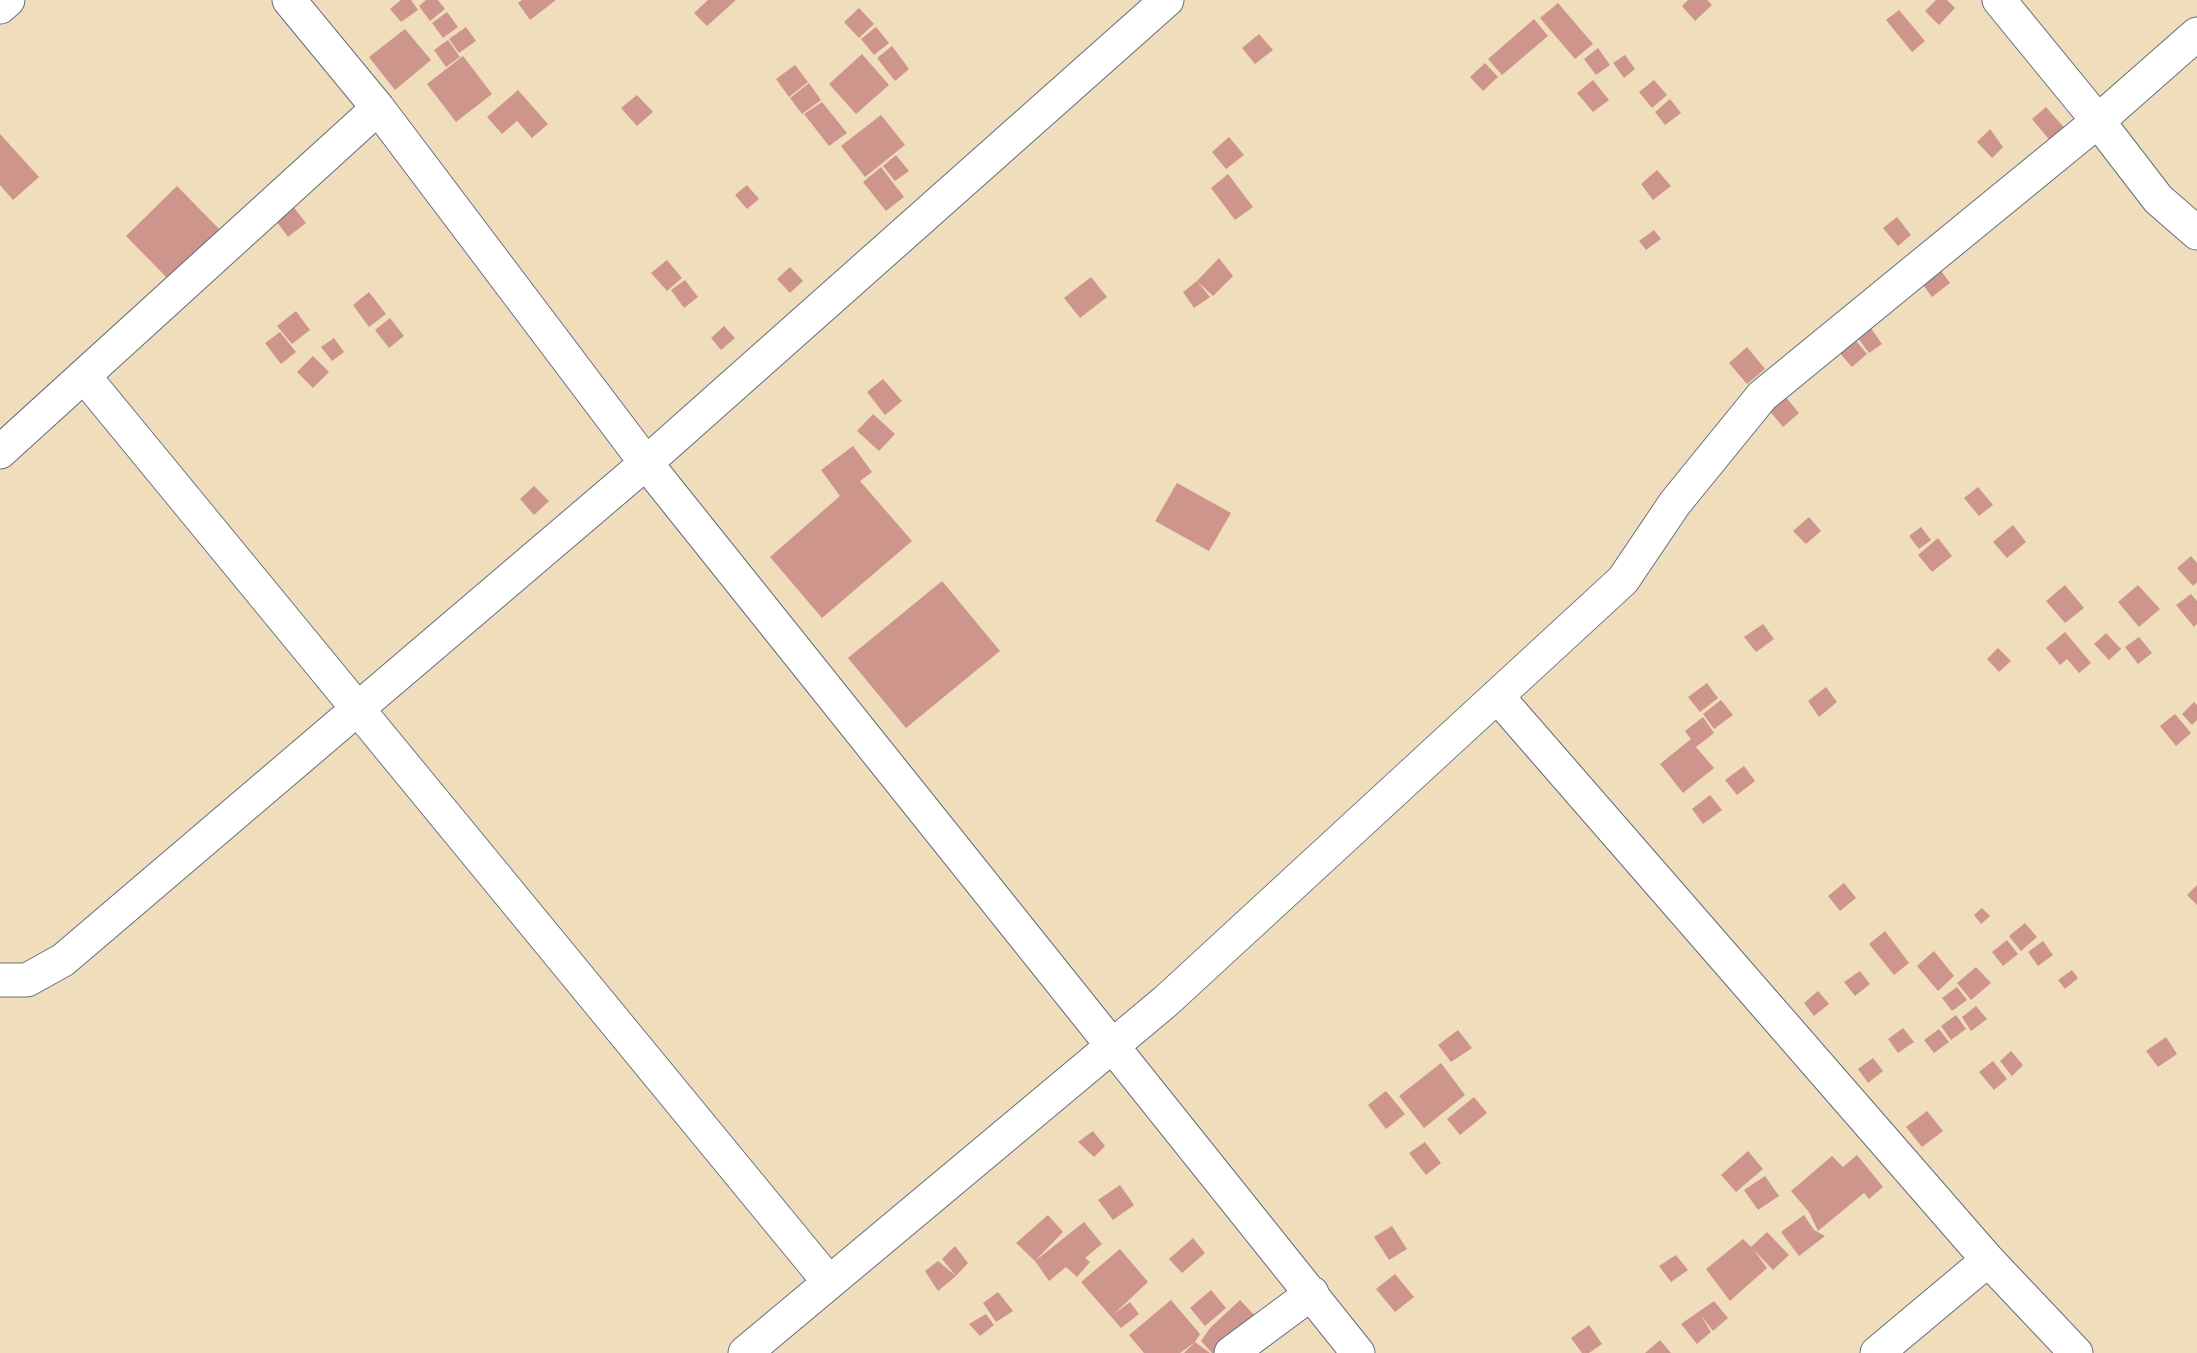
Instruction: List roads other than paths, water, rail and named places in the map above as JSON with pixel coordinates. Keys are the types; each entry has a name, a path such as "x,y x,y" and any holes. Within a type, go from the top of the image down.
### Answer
{"street":[{"path":"0,7 8,0"},
{"path":"0,980 27,980 63,960 646,463 1167,0"},
{"path":"1999,0 2098,121 2158,200 2197,233"},
{"path":"298,3 646,463 1358,1353"},
{"path":"745,1353 1183,985 1623,580 1675,503 1762,396 2098,121 2197,34"},
{"path":"0,452 378,108"},
{"path":"84,376 829,1282"},
{"path":"1497,696 1988,1260 2076,1353"},
{"path":"1877,1353 1988,1260"},
{"path":"1231,1353 1312,1293"}]}
